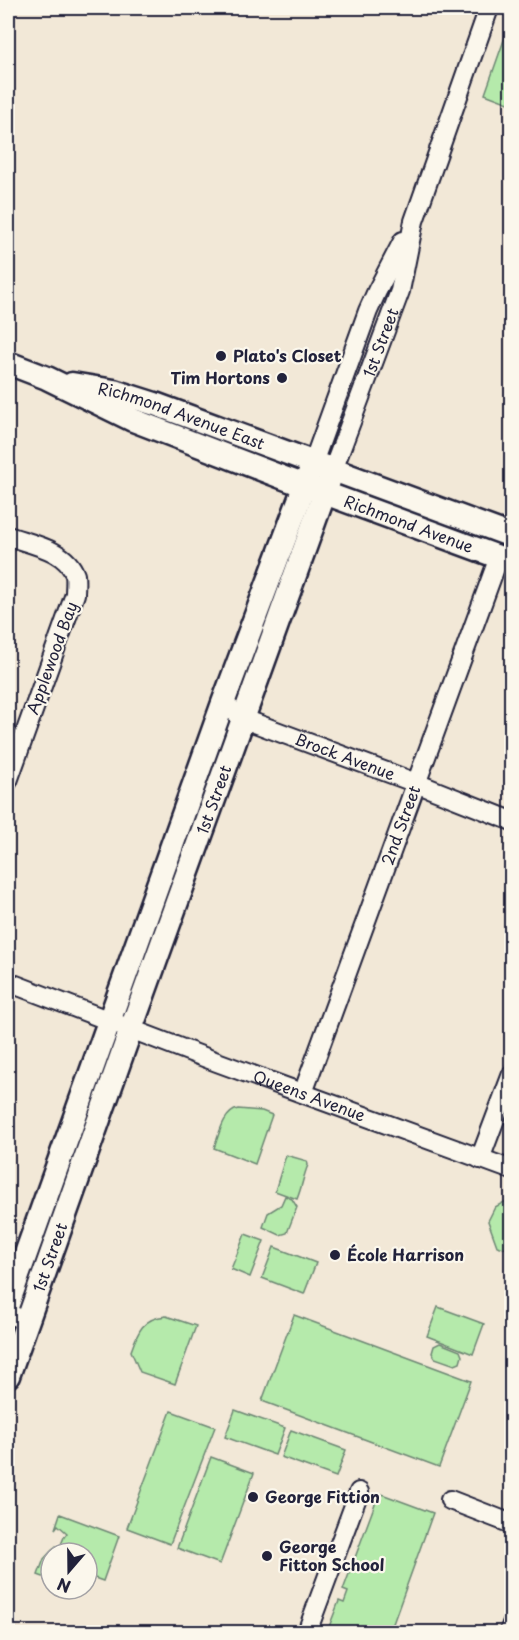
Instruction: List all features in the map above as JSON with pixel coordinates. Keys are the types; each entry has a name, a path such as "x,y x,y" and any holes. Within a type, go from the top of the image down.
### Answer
{"main road":[{"name":"Richmond Avenue East","path":"8,363 47,378 133,420 315,490"},
{"name":"Richmond Avenue East","path":"47,378 114,391 189,416 323,466"},
{"name":"1st Street","path":"8,1376 18,1318 131,1029 244,719 323,466"},
{"name":"Richmond Avenue","path":"323,466 510,530"},
{"name":"1st Street","path":"8,1304 223,703 315,490"},
{"name":"Richmond Avenue","path":"315,490 505,560"}],"street":[{"name":"1st Street","path":"323,466 400,291 414,221 489,8"},
{"name":"Applewood Bay","path":"8,536 52,551 67,561 75,576 75,594 8,781"},
{"name":"2nd Street","path":"303,1093 416,783 505,560"},
{"name":"Brock Avenue","path":"223,703 244,719 512,821"},
{"name":"Queens Avenue","path":"8,982 512,1170"},
{"path":"480,1159 512,1074"},
{"path":"308,1632 359,1492"},
{"path":"450,1500 512,1524"},
{"path":"508,1632 512,1624"}],"green space":[{"path":"511,20 511,104 485,94"},
{"path":"238,1109 262,1111 272,1115 255,1164 214,1148 225,1119"},
{"path":"286,1155 307,1161 308,1165 297,1199 275,1191"},
{"path":"285,1196 292,1199 297,1207 287,1233 280,1235 263,1227 268,1213 281,1205"},
{"path":"508,1200 511,1201 512,1247 507,1249 497,1246 488,1221 495,1207"},
{"path":"245,1234 264,1241 250,1277 231,1269"},
{"path":"274,1247 316,1263 304,1294 262,1278"},
{"path":"438,1307 484,1324 473,1354 427,1336"},
{"path":"294,1315 471,1381 439,1467 262,1401"},
{"path":"166,1316 196,1326 175,1384 140,1372 131,1351 142,1327 158,1317"},
{"path":"440,1343 460,1351 462,1356 460,1363 455,1365 435,1358 432,1353 434,1346"},
{"path":"235,1410 285,1428 275,1455 225,1437"},
{"path":"171,1411 215,1427 170,1544 127,1528"},
{"path":"291,1430 346,1450 336,1477 281,1457"},
{"path":"211,1457 254,1473 220,1564 177,1548"},
{"path":"379,1493 433,1513 390,1632 327,1632 339,1601 344,1603 348,1592 343,1590"},
{"path":"60,1514 119,1536 103,1581 99,1580 99,1541 62,1541 67,1533 58,1525 55,1529"}],"place":[{"name":"Plato's Closet","path":"221,356"},
{"name":"Tim Hortons","path":"282,378"},
{"name":"École Harrison","path":"335,1255"},
{"name":"George Fittion","path":"253,1497"},
{"name":"George Fitton School","path":"267,1556"}]}
